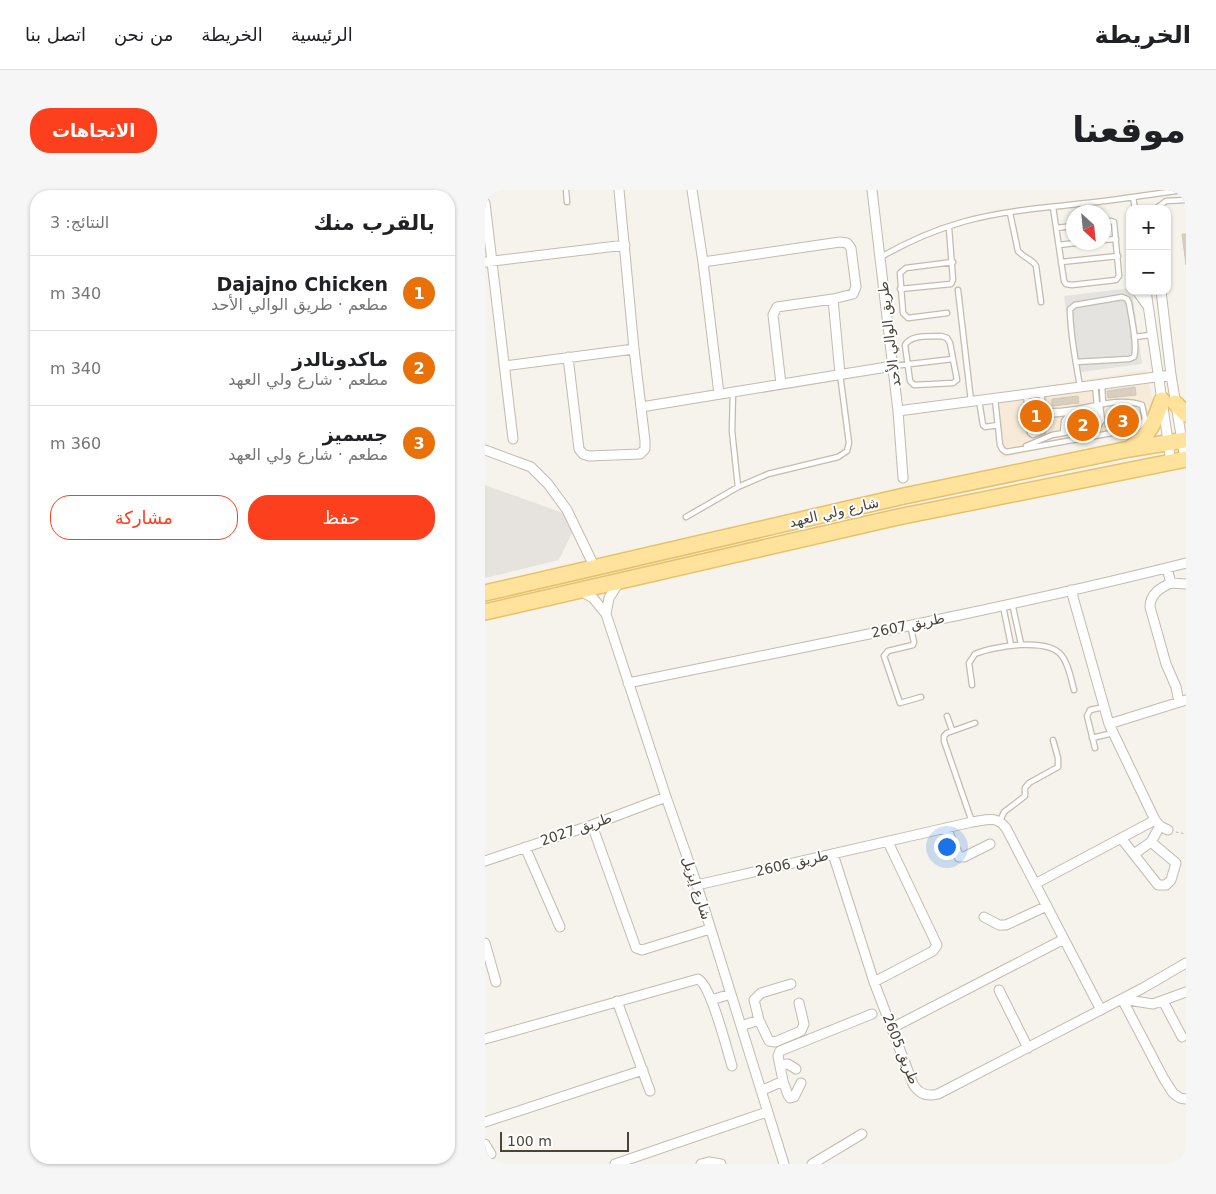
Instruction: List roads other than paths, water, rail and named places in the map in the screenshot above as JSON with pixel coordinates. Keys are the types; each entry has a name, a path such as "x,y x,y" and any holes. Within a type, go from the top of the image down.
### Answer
{"main road":[{"path":"1129,449 1142,440 1152,427 1174,406"},
{"name":"شارع ولي العهد","path":"485,593 904,496 1129,449 1178,451"},
{"name":"شارع ولي العهد","path":"485,612 889,519 1026,490 1051,480 1178,451"},
{"path":"595,568 598,585"}],"street":[{"path":"568,358 579,449 583,454 589,456 640,454 645,449 645,441 619,190"},
{"path":"693,190 719,394"},
{"name":"طريق الوالي الأحد","path":"872,190 898,411 903,478"},
{"path":"485,203 489,262 513,439"},
{"path":"703,262 840,242 847,243 851,248 856,287 853,294 833,300 777,307 774,310 781,384"},
{"path":"489,262 625,245"},
{"path":"1140,295 1148,306"},
{"path":"1147,295 1158,377 1174,406 1178,451"},
{"path":"1161,295 1178,451"},
{"path":"833,300 841,374"},
{"path":"504,366 634,349"},
{"path":"641,407 893,366"},
{"path":"898,411 1171,375"},
{"path":"485,450 531,467 548,484 567,510 595,568"},
{"name":"طريق 2607","path":"628,683 911,625 1186,563"},
{"path":"1167,568 1171,583"},
{"path":"606,614 611,593 622,580"},
{"path":"1109,724 1182,701 1166,664 1150,607 1150,600 1153,594 1171,583 1186,584"},
{"name":"شارع إيزيل","path":"579,590 593,598 606,614 697,885 784,1164"},
{"path":"1071,590 1109,724 1161,826"},
{"name":"طريق 2027","path":"485,861 666,797"},
{"name":"طريق 2606","path":"697,885 972,822 997,819 1001,821"},
{"path":"1001,821 1101,1010"},
{"path":"591,825 636,948 642,950 710,929"},
{"path":"1035,884 1121,838 1161,826"},
{"path":"1134,854 1151,842 1161,826"},
{"path":"946,828 959,857 964,857 990,844"},
{"path":"1121,838 1158,885 1166,885 1171,880 1176,864 1151,842"},
{"path":"875,982 933,951 937,945 887,842"},
{"path":"525,847 560,927"},
{"name":"طريق 2605","path":"833,854 875,982 915,1087 922,1093 930,1096 938,1094 1028,1048 1143,988 1186,963"},
{"path":"985,917 999,925 1006,925 1047,906"},
{"path":"892,1028 1065,939"},
{"path":"485,943 496,982"},
{"path":"485,1039 698,978 704,983 711,1000 733,1066"},
{"path":"791,984 761,993 754,1000 759,1020 769,1041 775,1042 801,1032 804,1024 799,1003"},
{"path":"999,990 1028,1048"},
{"path":"1122,999 1147,1004 1186,993"},
{"path":"711,1000 731,994"},
{"path":"1122,999 1164,1079 1173,1092 1180,1098 1186,1099"},
{"path":"617,1001 650,1091"},
{"path":"1163,1001 1182,1037"},
{"path":"801,1083 794,1097 790,1098 783,1081 778,1056 780,1051 872,1014"},
{"path":"741,1026 759,1020"},
{"path":"780,1065 788,1064 796,1069"},
{"path":"485,1122 643,1070"},
{"path":"761,1091 783,1081"},
{"path":"615,1164 767,1112"},
{"path":"812,1164 862,1134"},
{"path":"485,1144 491,1154"},
{"path":"701,1164 709,1162 721,1164"}],"lane":[{"path":"566,190 567,202"},
{"path":"881,257 898,247 966,221 1010,213 1183,190"},
{"path":"1133,197 1134,205"},
{"path":"1160,205 1166,201 1186,200"},
{"path":"1053,207 1064,280 1067,284 1071,285 1116,280 1119,276 1114,222 1111,220"},
{"path":"1010,213 1018,251 1036,266 1041,302"},
{"path":"1056,228 1066,227"},
{"path":"900,289 951,284 953,280 953,262 949,228"},
{"path":"1111,239 1116,239"},
{"path":"1059,246 1066,245"},
{"path":"1061,262 1118,256"},
{"path":"947,313 908,318 904,316 900,273 906,268 953,262"},
{"path":"957,290 975,401 983,425 985,427 998,425"},
{"path":"1076,362 1132,359 1135,353 1134,336 1129,301 1125,297 1072,307 1070,311 1076,362 1080,387"},
{"path":"1134,336 1151,335"},
{"path":"941,336 947,338 950,343 957,380 953,383 913,385 910,381 907,363 905,345 911,338 941,336"},
{"path":"893,366 953,359"},
{"path":"685,517 738,487 768,474 839,457 847,451 849,443 841,374"},
{"path":"1018,450 1048,436 1098,427 1102,420 1098,385"},
{"path":"733,392 732,431 738,487"},
{"path":"1041,392 1043,405 1049,411 1100,407"},
{"path":"995,399 1002,449 1006,452 1134,429 1140,426 1145,419 1142,405 1128,402 1047,415 1043,432 1033,436 1030,433 1026,394"},
{"path":"1063,433 1063,421 1067,417 1100,407"},
{"path":"1007,604 1021,644"},
{"path":"1007,604 1011,645"},
{"path":"911,625 913,644 888,651 884,656 900,703 921,697"},
{"path":"971,685 969,668 971,658 980,652 1021,644 1052,649 1061,654 1074,690"},
{"path":"1095,748 1087,716 1090,710 1104,708"},
{"path":"947,716 952,730"},
{"path":"972,822 944,740 945,736 952,730 975,723"},
{"path":"1092,738 1113,734"},
{"path":"1001,821 1004,812 1025,796 1025,788 1029,783 1058,766 1058,758 1053,740"}],"place":[{"name":"Dajajno Chicken","path":"1036,416"},
{"name":"جسميز","path":"1123,421"},
{"name":"ماكدونالدز","path":"1083,425"}]}
